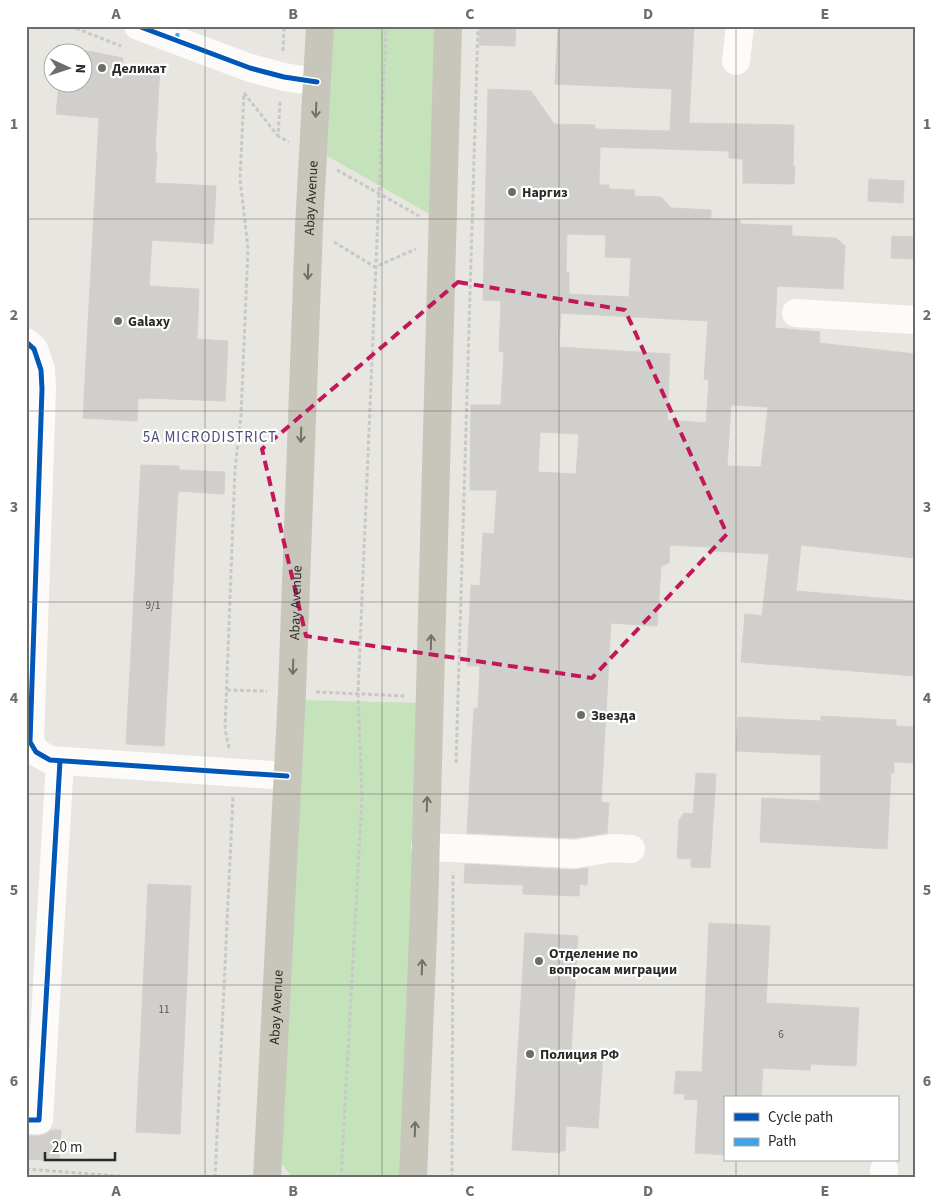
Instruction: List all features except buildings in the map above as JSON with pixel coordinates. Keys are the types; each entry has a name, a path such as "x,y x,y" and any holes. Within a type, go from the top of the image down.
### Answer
{"main road":[{"name":"Abay Avenue","path":"267,1178 292,692 309,227 320,26"},
{"path":"413,1178 426,847 448,26"}],"street":[{"path":"736,61 740,26"},
{"path":"132,37 178,34 250,68 284,77 317,82"},
{"path":"796,313 915,320"},
{"path":"26,342 34,349 41,370 42,389 30,742 36,752 50,760 60,761 287,776"},
{"path":"26,1120 39,1120 60,761"},
{"path":"426,847 575,854 613,848 631,849"}],"path":[{"path":"70,26 132,37"},
{"path":"341,1178 362,797 358,694 386,26"},
{"path":"456,768 478,26"},
{"path":"215,1178 234,772 225,729 235,469 241,415 248,248 240,180 244,93 278,136"},
{"path":"309,227 375,267"},
{"path":"375,267 442,238"},
{"path":"227,690 430,697"},
{"path":"452,1178 453,848"},
{"path":"26,1169 144,1178"}],"highlighted area":[{"path":"458,282 625,310 727,534 592,678 306,636 262,449"}],"green space":[{"path":"333,26 436,26 433,216 327,156"},
{"path":"302,700 421,703 401,1174 398,1178 293,1178 280,1162"}],"marked path":[{"path":"177,41 178,26"}],"cycle path":[{"path":"138,26 250,68 284,77 317,82"},
{"path":"26,342 34,349 41,370 42,389 30,742 36,752 50,760 287,776"},
{"path":"26,1120 39,1120 60,761"}],"place":[{"name":"Деликат","path":"102,68"},
{"name":"Наргиз","path":"512,192"},
{"name":"Galaxy","path":"118,321"},
{"name":"Звезда","path":"581,715"},
{"name":"Отделение по вопросам миграции","path":"539,961"},
{"name":"Полиция РФ","path":"530,1054"}],"district":[{"name":"5A MICRODISTRICT","path":"210,437"}]}
